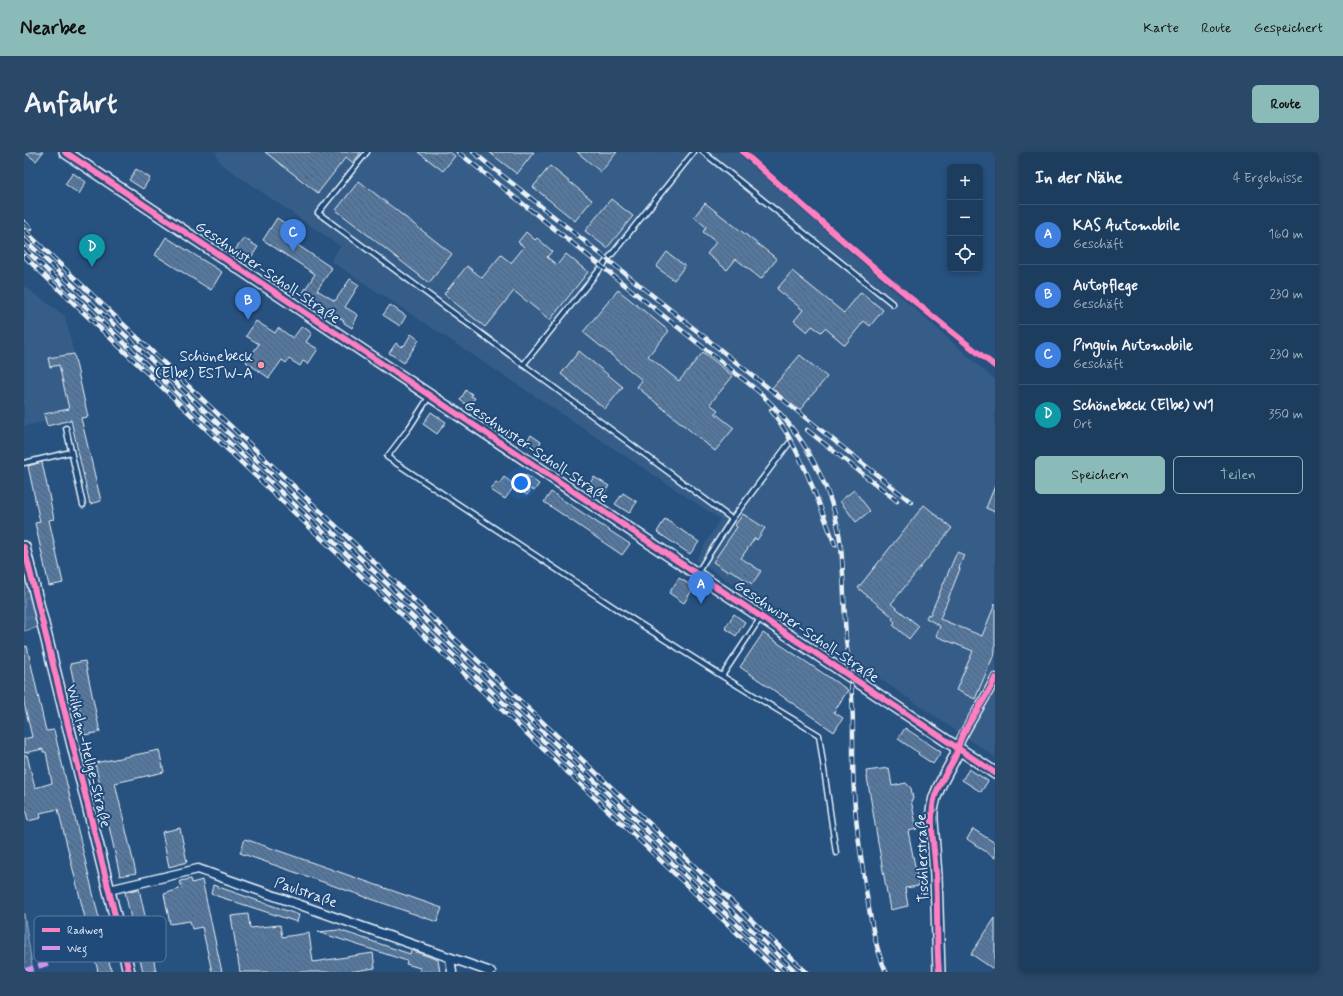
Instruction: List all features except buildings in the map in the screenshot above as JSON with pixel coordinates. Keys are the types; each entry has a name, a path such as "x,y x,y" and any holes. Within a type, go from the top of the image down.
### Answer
{"street":[{"name":"Geschwister-Scholl-Straße","path":"65,152 995,773"},
{"name":"Wilhelm-Hellge-Straße","path":"24,547 115,916"},
{"path":"957,748 962,736 991,688 995,678"},
{"name":"Tischlerstraße","path":"939,972 932,810 940,784 956,756 957,748"},
{"name":"Paulstraße","path":"109,890 198,869 491,972"},
{"path":"450,958 452,972"},
{"name":"Wilhelm-Hellge-Straße","path":"127,962 129,972"}],"lane":[{"path":"367,152 318,213 732,518"},
{"path":"523,365 694,152"},
{"path":"703,152 893,304"},
{"path":"430,396 409,428 387,457 618,610 819,735 836,853"},
{"path":"66,428 83,505"},
{"path":"696,573 732,518 790,442"},
{"path":"24,463 71,452"},
{"path":"722,676 762,617"}],"shaded area":[{"path":"215,152 738,152 995,380 995,757 880,679 696,560 720,519 331,261 340,246 221,164"},
{"path":"24,286 65,316 88,413 24,426"}],"green space":[{"path":"24,568 39,627 24,631"},
{"path":"24,913 33,972 24,972"}],"railway":[{"path":"458,152 758,391 789,424 813,461 823,481 831,503 841,547 846,639 852,697 853,780 857,824 872,925 886,972"},
{"path":"473,152 911,502"},
{"path":"24,222 31,229"},
{"path":"24,230 806,972"},
{"path":"24,239 796,972"},
{"path":"24,248 787,972"},
{"path":"24,256 778,972"},
{"path":"771,410 800,457 835,545"},
{"path":"807,430 897,501"}],"marked path":[{"path":"24,971 49,963"}],"cycle path":[{"path":"65,152 995,773"},
{"path":"743,152 867,262 930,315 995,366"},
{"path":"24,547 115,916"},
{"path":"939,972 937,887 932,835 933,806 937,791 955,758 962,736 988,693 995,678"},
{"path":"127,962 129,972"}],"place":[{"name":"Pinguin Automobile","path":"293,252"},
{"name":"Schönebeck (Elbe) W1","path":"92,267"},
{"name":"Autopflege","path":"248,320"},
{"name":"Schönebeck (Elbe) ESTW-A","path":"261,365"},
{"name":"KAS Automobile","path":"701,604"}]}
